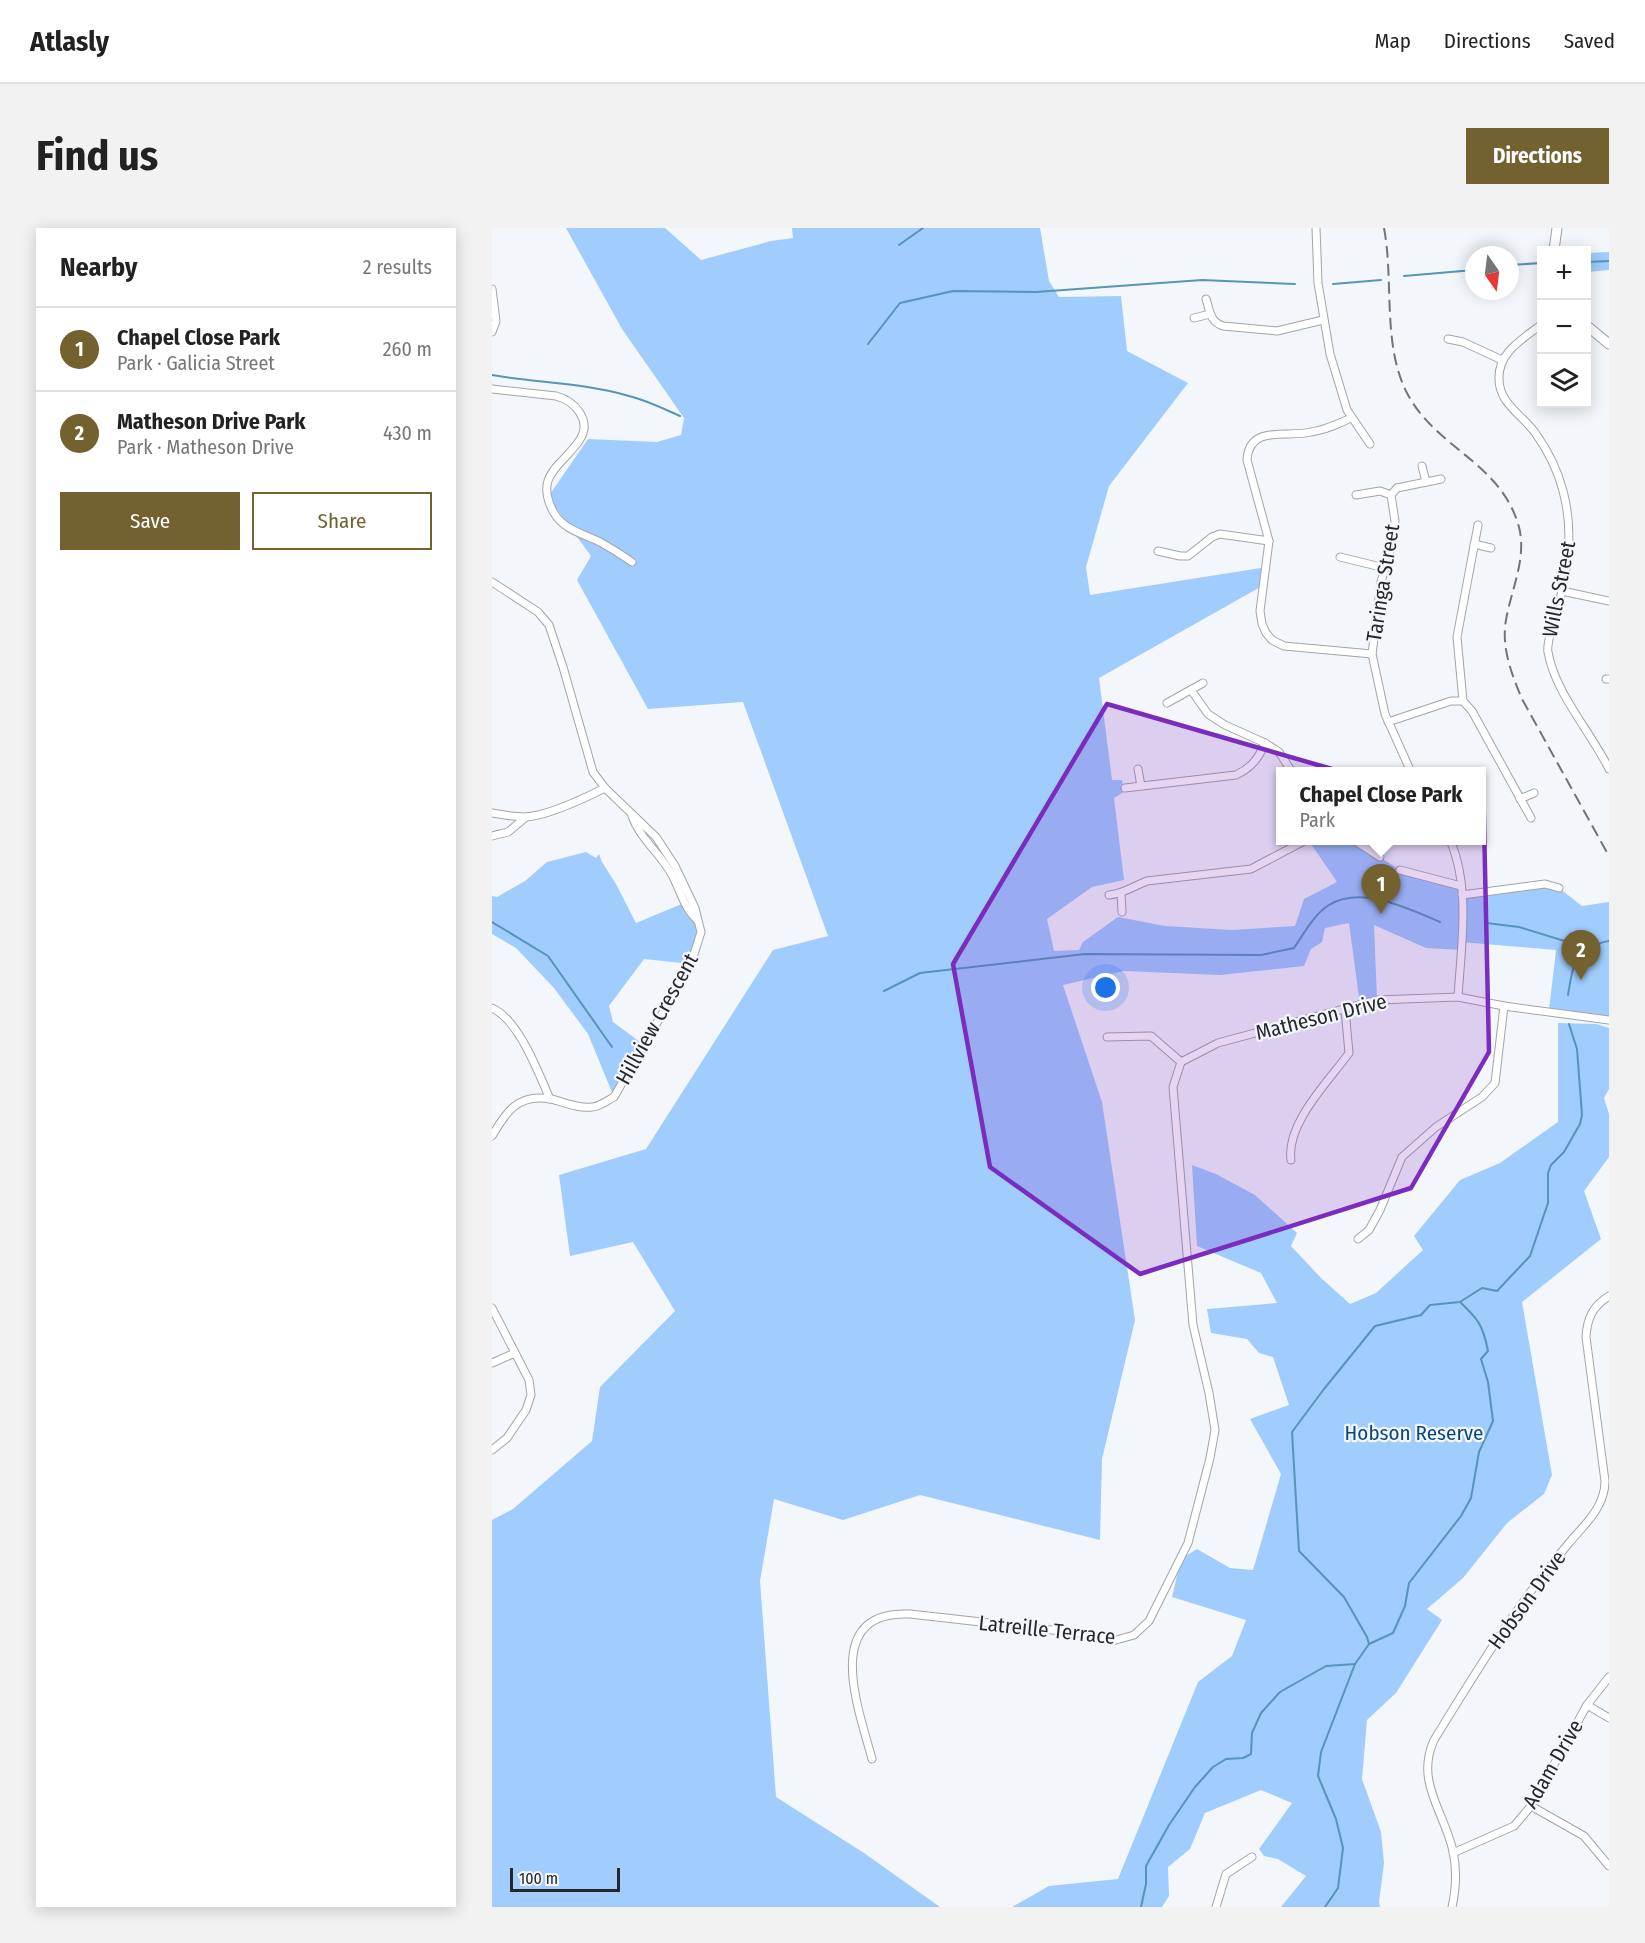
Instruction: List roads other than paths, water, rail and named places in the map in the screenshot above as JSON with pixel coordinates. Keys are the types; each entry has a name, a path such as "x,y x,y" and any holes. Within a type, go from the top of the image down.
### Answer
{"street":[{"path":"1316,228 1318,283 1323,320 1341,393 1351,418 1370,444"},
{"path":"1555,246 1557,228"},
{"path":"492,290 496,312 493,331"},
{"path":"1206,299 1215,322 1223,326 1283,330 1323,320"},
{"path":"1194,318 1210,314"},
{"path":"1448,339 1463,342 1502,360 1509,350 1537,328"},
{"path":"1591,328 1609,344"},
{"name":"Wills Street","path":"1502,360 1498,378 1503,397 1537,435 1557,471 1570,529 1562,591 1547,650 1559,683 1606,756 1609,769"},
{"path":"492,389 556,396 565,398 576,406 583,420 582,434 552,470 548,484 550,503 559,520 567,527 605,545 632,562"},
{"path":"1351,418 1309,433 1263,436 1253,441 1247,449 1250,476 1269,541 1260,611 1266,633 1272,640 1284,646 1372,654"},
{"path":"1422,466 1426,482"},
{"name":"Taringa Street","path":"1409,767 1388,722 1372,654 1377,605 1394,536 1395,520 1391,495 1397,488 1441,479"},
{"name":"Taringa Street","path":"1356,495 1380,490 1391,495"},
{"path":"1478,525 1457,637 1463,701 1472,711 1531,818"},
{"path":"1158,551 1188,556 1212,537 1220,534 1269,541"},
{"path":"1474,544 1491,548"},
{"path":"1340,557 1385,568"},
{"name":"Hillview Crescent","path":"492,582 538,612 549,625 593,772 605,788 656,837 675,866 695,908 701,933 691,964 614,1097 594,1108 550,1099 527,1099 514,1105 504,1115 492,1136"},
{"path":"1562,591 1609,601"},
{"path":"1167,703 1203,683"},
{"path":"1191,690 1208,714 1279,752 1289,767"},
{"path":"1388,722 1451,701 1463,701"},
{"path":"1125,789 1236,775 1246,771 1254,763 1265,743"},
{"path":"1138,769 1141,786"},
{"path":"492,836 508,832 526,817 575,802 605,788"},
{"path":"1520,799 1534,793"},
{"path":"492,813 526,817"},
{"path":"1109,895 1121,894 1147,881 1251,869 1297,845"},
{"path":"1362,845 1380,857"},
{"path":"1452,845 1459,868 1462,895 1458,997"},
{"path":"1400,870 1461,886"},
{"path":"1462,895 1545,884 1560,888"},
{"path":"1121,894 1122,912"},
{"name":"Matheson Drive","path":"1181,1062 1218,1043 1377,1000 1458,997 1504,1006 1609,1020"},
{"path":"1358,1239 1369,1230 1380,1210 1402,1157 1436,1127 1482,1097 1495,1083 1504,1006"},
{"path":"492,1008 501,1012 519,1035 550,1099"},
{"path":"1291,1160 1293,1135 1303,1115 1349,1053 1345,1009"},
{"path":"1107,1037 1152,1036 1181,1062"},
{"name":"Latreille Terrace","path":"872,1759 852,1680 852,1653 860,1635 875,1620 894,1614 910,1614 1116,1640 1125,1638 1134,1635 1149,1621 1188,1543 1215,1430 1193,1325 1173,1087 1181,1062"},
{"name":"Hobson Drive","path":"1452,1907 1455,1887 1453,1852 1429,1784 1427,1762 1429,1752 1434,1740 1503,1628 1550,1565 1596,1511 1603,1498 1605,1481 1586,1337 1590,1316 1599,1303 1609,1296"},
{"path":"492,1308 529,1380 531,1395 530,1403 507,1438 492,1450"},
{"path":"492,1363 515,1353"},
{"name":"Adam Drive","path":"1453,1852 1514,1826 1531,1806 1587,1705 1609,1677"},
{"path":"1587,1705 1609,1718"},
{"path":"1531,1806 1584,1836 1609,1866"},
{"path":"1216,1907 1226,1874 1252,1857"}],"waterway":[{"path":"899,245 923,228"},
{"path":"1591,262 1609,261"},
{"path":"1519,264 1537,263"},
{"path":"1404,276 1465,271"},
{"path":"868,344 900,303 953,291 1036,292 1202,280 1295,284"},
{"path":"1333,284 1381,280"},
{"path":"492,375 612,392 642,400 680,416"},
{"path":"884,991 920,973 1085,954 1261,955 1294,948 1309,925 1324,909 1342,899 1356,897 1385,901 1440,922"},
{"path":"492,922 548,956 612,1047"},
{"path":"1486,923 1519,927 1587,948"},
{"path":"1568,995 1574,966 1582,953 1609,941"},
{"path":"1141,1907 1146,1884 1146,1866 1169,1825 1195,1787 1213,1767 1226,1759 1243,1758 1251,1754 1252,1733 1261,1713 1280,1692 1326,1666 1355,1664 1369,1644 1344,1597 1299,1551 1292,1432 1375,1326 1421,1315 1430,1305 1460,1302 1482,1288 1497,1291 1530,1256 1548,1203 1548,1173 1551,1165 1564,1152 1580,1124 1582,1115 1577,1049 1569,1024"},
{"path":"1369,1644 1393,1633 1405,1606 1409,1583 1461,1516 1471,1498 1479,1452 1493,1421 1488,1382 1481,1359 1488,1351 1486,1342 1479,1323 1460,1302"},
{"path":"1325,1907 1338,1888 1343,1848 1336,1819 1318,1776 1321,1752 1355,1664"}],"railway":[{"path":"1384,228 1391,333 1399,374 1419,412 1483,471 1510,505 1519,527 1521,551 1506,620 1505,641 1508,661 1522,699 1609,856"}],"place":[{"name":"Chapel Close Park","path":"1381,914"},
{"name":"Matheson Drive Park","path":"1581,980"}],"park label":[{"name":"Hobson Reserve","path":"1414,1433"}]}
